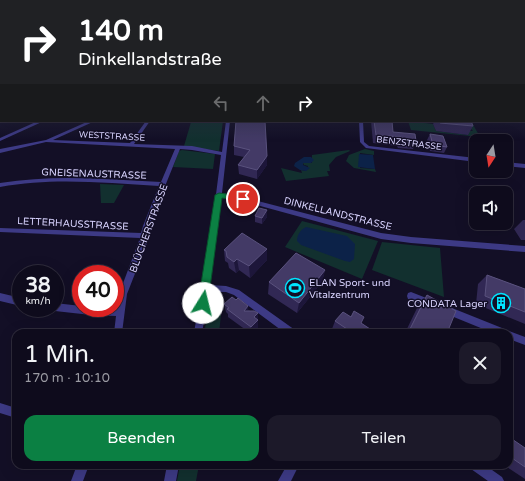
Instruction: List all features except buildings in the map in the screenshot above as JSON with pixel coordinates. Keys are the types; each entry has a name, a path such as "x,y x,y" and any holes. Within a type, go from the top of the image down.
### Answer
{"street":[{"path":"0,140 40,122"},
{"path":"46,141 91,122"},
{"path":"131,145 147,122"},
{"path":"199,329 206,288 228,122"},
{"name":"BENZSTRASSE","path":"361,122 362,142 368,147 469,159"},
{"name":"WESTSTRASSE","path":"0,151 46,141 178,147 224,154"},
{"name":"BLÜCHERSTRASSE","path":"124,291 144,236 146,226 178,147"},
{"path":"513,165 525,166"},
{"name":"GNEISENAUSTRASSE","path":"0,186 16,182 48,179 164,184"},
{"name":"DINKELLANDSTRASSE","path":"219,195 235,197 381,236 411,240 525,249"},
{"name":"LETTERHAUSSTRASSE","path":"0,230 144,236"},
{"path":"206,288 226,289 236,292 287,329"},
{"path":"411,296 494,329"},
{"path":"0,297 12,300"},
{"name":"BLÜCHERSTRASSE","path":"118,329 120,317"},
{"path":"513,336 525,341"},
{"path":"0,408 12,412"},
{"path":"77,481 82,469"},
{"path":"170,481 172,469"},
{"path":"284,481 292,469"},
{"path":"481,469 498,481"}],"green space":[{"path":"191,122 223,122 219,151 184,146"},
{"path":"408,122 433,124 436,131 468,135 466,131 473,131 464,122 472,122 478,134 469,134 469,136 411,130"},
{"path":"365,149 374,151 374,155 360,153 360,168 375,169 376,172 354,168 346,161 349,155"},
{"path":"182,150 215,154 213,169 173,167 179,151"},
{"path":"350,151 336,157 329,165 330,171 327,171 329,176 286,181 281,168 302,173 301,170 306,171 308,166 304,165 303,163 312,163 312,155"},
{"path":"100,184 124,185 114,203 101,203"},
{"path":"302,221 378,241 362,279 285,247"},
{"path":"382,242 440,248 444,297 372,270"},
{"path":"214,310 221,315 219,329 205,329 208,313"},
{"path":"179,469 198,469 196,481 177,481"}],"water":[{"path":"359,154 373,155 375,169 358,167"},
{"path":"304,157 311,157 314,160 311,163 303,163 303,165 310,168 306,171 300,170 294,166 295,163"},
{"path":"306,227 347,236 355,244 354,259 350,262 345,261 301,245 297,241 299,233"}],"place":[{"name":"ELAN Sport- und Vitalzentrum","path":"295,288"},
{"name":"CONDATA Lager","path":"501,303"}],"route":[{"path":"203,303 219,195 243,199"}]}
